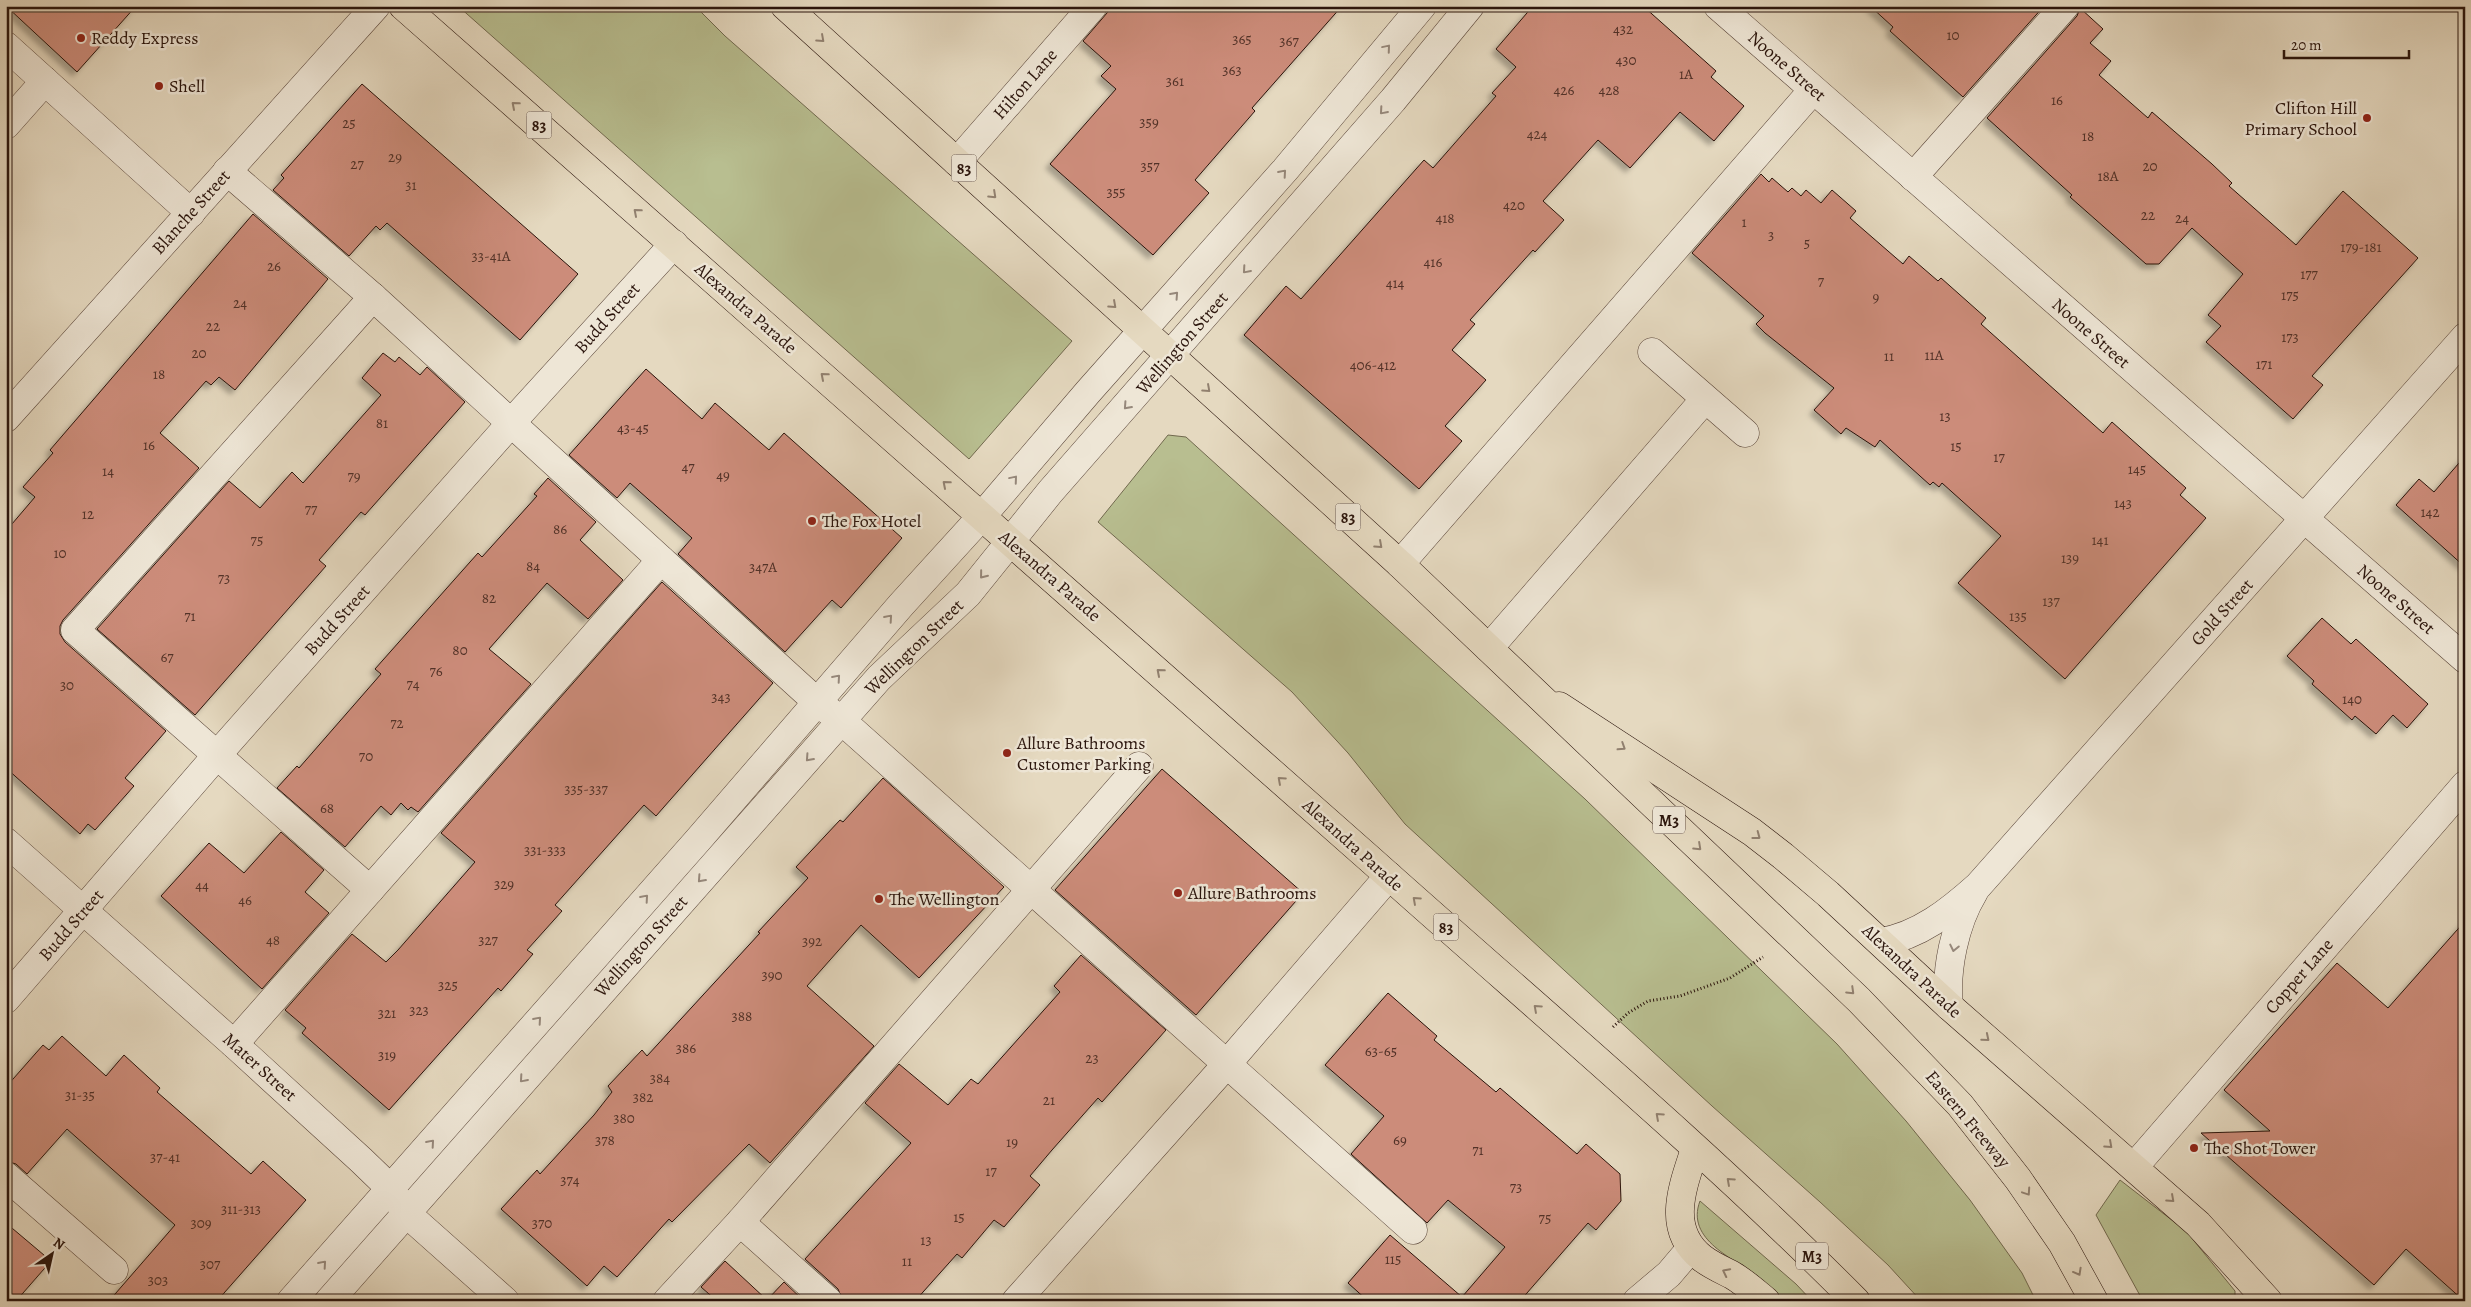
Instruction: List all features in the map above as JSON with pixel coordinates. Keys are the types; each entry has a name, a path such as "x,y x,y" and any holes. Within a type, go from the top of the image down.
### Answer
{"main road":[{"name":"Alexandra Parade","path":"403,6 1011,541 1695,1149 1856,1301"},
{"name":"Alexandra Parade","path":"785,6 1400,564 1522,682 1816,958"},
{"name":"Alexandra Parade","path":"1522,682 1752,832 1828,894 1949,1006 2134,1167 2212,1238 2268,1301"},
{"name":"Eastern Freeway","path":"1816,958 1899,1039 1960,1105 2029,1195 2062,1243 2094,1301"},
{"path":"1695,1149 1683,1187 1680,1211 1683,1232 1692,1248 1703,1259 1734,1276 1766,1301"}],"street":[{"name":"Blanche Street","path":"6,418 376,6"},
{"name":"Hilton Lane","path":"957,162 1093,6"},
{"name":"Wellington Street","path":"291,1301 1285,170 1422,6"},
{"name":"Wellington Street","path":"329,1301 895,661 968,594 1050,492 1171,356 1393,100 1470,6"},
{"path":"1913,177 2065,6"},
{"name":"Noone Street","path":"1722,7 1813,90 2465,659"},
{"path":"6,46 191,213"},
{"path":"6,125 45,81"},
{"path":"1400,564 1813,90"},
{"path":"227,171 373,297 817,702 842,721 1413,1230"},
{"name":"Budd Street","path":"6,999 511,423 674,244"},
{"path":"370,890 75,630 373,297"},
{"name":"Gold Street","path":"1881,942 1903,938 1915,932 1949,910 1978,886 2465,337"},
{"path":"1652,352 1745,433"},
{"path":"1489,648 1705,399"},
{"path":"234,1044 661,560"},
{"path":"667,1301 740,1222 1139,766"},
{"name":"Copper Lane","path":"2134,1167 2465,785"},
{"name":"Mater Street","path":"6,842 234,1044 390,1188 406,1212 505,1301"},
{"path":"1016,1301 1226,1065 1388,876"},
{"name":"Gold Street","path":"1949,1006 1948,978 1958,933 1969,900 1978,886"},
{"path":"6,1176 114,1270"},
{"path":"740,1222 828,1301"},
{"path":"1637,1301 1669,1274 1692,1248"}],"path":[{"path":"1612,1028 1628,1013 1648,1001 1680,996 1730,978 1764,957"}],"green space":[{"path":"458,6 695,6 725,36 1072,341 969,459"},
{"path":"1168,435 1186,437 1585,799 1837,1044 1906,1121 1970,1200 2022,1273 2036,1301 1921,1301 1888,1265 1820,1202 1712,1106 1405,824 1348,753 1292,692 1098,522"},
{"path":"2120,1180 2186,1231 2235,1291 2235,1301 2143,1301 2096,1215"},
{"path":"1700,1201 1796,1284 1812,1301 1785,1300 1759,1277 1715,1247 1700,1227 1697,1215"}],"building":[{"name":"Reddy Express","path":"6,6 136,6 77,72"},
{"path":"1113,6 1342,6 1252,108 1255,111 1195,180 1209,193 1153,255 1050,164 1116,89 1101,76 1111,66 1083,41"},
{"path":"1533,6 1643,6 1716,71 1711,77 1744,106 1714,141 1680,112 1630,168 1598,140 1543,201 1564,220 1535,252 1533,250 1470,320 1475,324 1452,350 1486,380 1445,426 1462,441 1419,489 1244,335 1286,286 1301,299 1424,160 1433,168 1496,96 1492,93 1516,67 1496,49"},
{"path":"1870,6 2044,6 1963,97 1890,31 1893,27"},
{"path":"2080,8 2103,29 2090,43 2111,61 2099,75 2148,118 2152,112 2212,164 2232,183 2229,186 2296,245 2343,191 2418,258 2312,376 2323,385 2293,419 2206,342 2221,326 2208,315 2243,274 2192,228 2159,264 2146,264 2070,197 2072,195 1987,118 2077,16"},
{"path":"362,84 578,274 520,340 387,223 380,230 376,226 349,256 273,190 284,178 281,175"},
{"path":"1761,174 1769,182 1772,178 1788,192 1792,188 1801,196 1806,190 1821,203 1832,190 1856,211 1850,218 1903,264 1909,256 1938,281 1941,278 1986,318 1981,324 2103,433 2112,422 2186,488 2180,495 2206,518 2065,679 1958,583 2001,536 1942,483 1939,487 1933,482 1930,485 1880,440 1875,447 1846,428 1841,434 1814,410 1834,388 1765,333 1756,324 1764,316 1692,253"},
{"path":"253,214 328,279 235,390 219,377 211,385 206,381 160,433 199,468 63,620 60,626 60,634 65,642 166,731 125,778 134,786 95,830 88,824 80,834 6,768 6,531 35,497 23,487 53,453 50,450"},
{"path":"383,353 395,362 399,357 420,375 427,367 465,402 365,515 361,512 319,560 326,566 195,715 97,629 229,481 260,508 292,472 303,483 381,395 362,378"},
{"path":"646,369 702,419 715,403 769,450 784,433 902,538 841,608 832,600 785,652 678,554 692,538 630,483 617,498 569,455"},
{"path":"2465,456 2465,567 2396,505 2419,479 2434,492"},
{"path":"548,478 596,522 580,540 623,580 588,619 547,583 489,649 531,684 418,812 411,807 408,810 401,803 391,815 381,806 345,847 277,788 297,766 299,768 381,674 375,669 478,553 482,557 537,496 534,494"},
{"path":"662,582 773,683 656,816 644,805 555,905 562,911 527,950 533,954 501,991 498,988 389,1110 302,1033 306,1028 285,1010 352,934 386,962 398,950 475,862 441,833"},
{"path":"2322,618 2351,644 2356,639 2428,704 2407,728 2393,715 2376,734 2355,716 2352,720 2312,684 2314,681 2287,656"},
{"name":"Allure Bathrooms","path":"1162,769 1303,893 1196,1015 1055,890"},
{"path":"883,778 1004,887 919,978 861,925 807,986 874,1046 770,1163 749,1144 672,1222 669,1219 617,1277 604,1266 587,1286 501,1209 537,1170 540,1174 594,1115 612,1092 608,1086 642,1050 647,1056 760,933 758,932 808,878 796,867 840,820 843,822"},
{"path":"281,832 324,870 305,892 329,913 262,989 161,896 209,843 244,873"},
{"path":"2465,921 2464,1301 2406,1249 2374,1285 2201,1133 2270,1131 2224,1090 2337,963 2388,1008"},
{"path":"1081,955 1166,1030 1102,1102 1098,1098 1030,1176 1040,1185 1004,1227 994,1220 962,1258 957,1254 915,1301 843,1301 838,1289 805,1259 911,1143 865,1103 899,1064 948,1105 971,1079 978,1084 1060,992 1054,986"},
{"path":"1388,993 1437,1036 1434,1040 1496,1092 1500,1088 1577,1154 1586,1144 1620,1174 1621,1201 1596,1230 1588,1223 1520,1301 1368,1301 1348,1283 1390,1235 1462,1297 1505,1247 1448,1200 1427,1223 1351,1154 1384,1116 1325,1065"},
{"path":"62,1036 106,1076 124,1055 160,1088 157,1092 251,1174 263,1161 306,1200 217,1301 109,1301 175,1225 67,1129 27,1174 16,1164 6,1161 6,1087 43,1045 49,1050"},
{"path":"6,1223 51,1261 16,1301 6,1301"},
{"path":"725,1261 767,1300 784,1282 804,1301 717,1301 701,1287"}],"place":[{"name":"Reddy Express","path":"81,38"},
{"name":"Shell","path":"159,86"},
{"name":"Clifton Hill Primary School","path":"2367,118"},
{"name":"The Fox Hotel","path":"812,521"},
{"name":"Allure Bathrooms Customer Parking","path":"1007,753"},
{"name":"Allure Bathrooms","path":"1178,893"},
{"name":"The Wellington","path":"879,899"},
{"name":"The Shot Tower","path":"2194,1148"}]}
